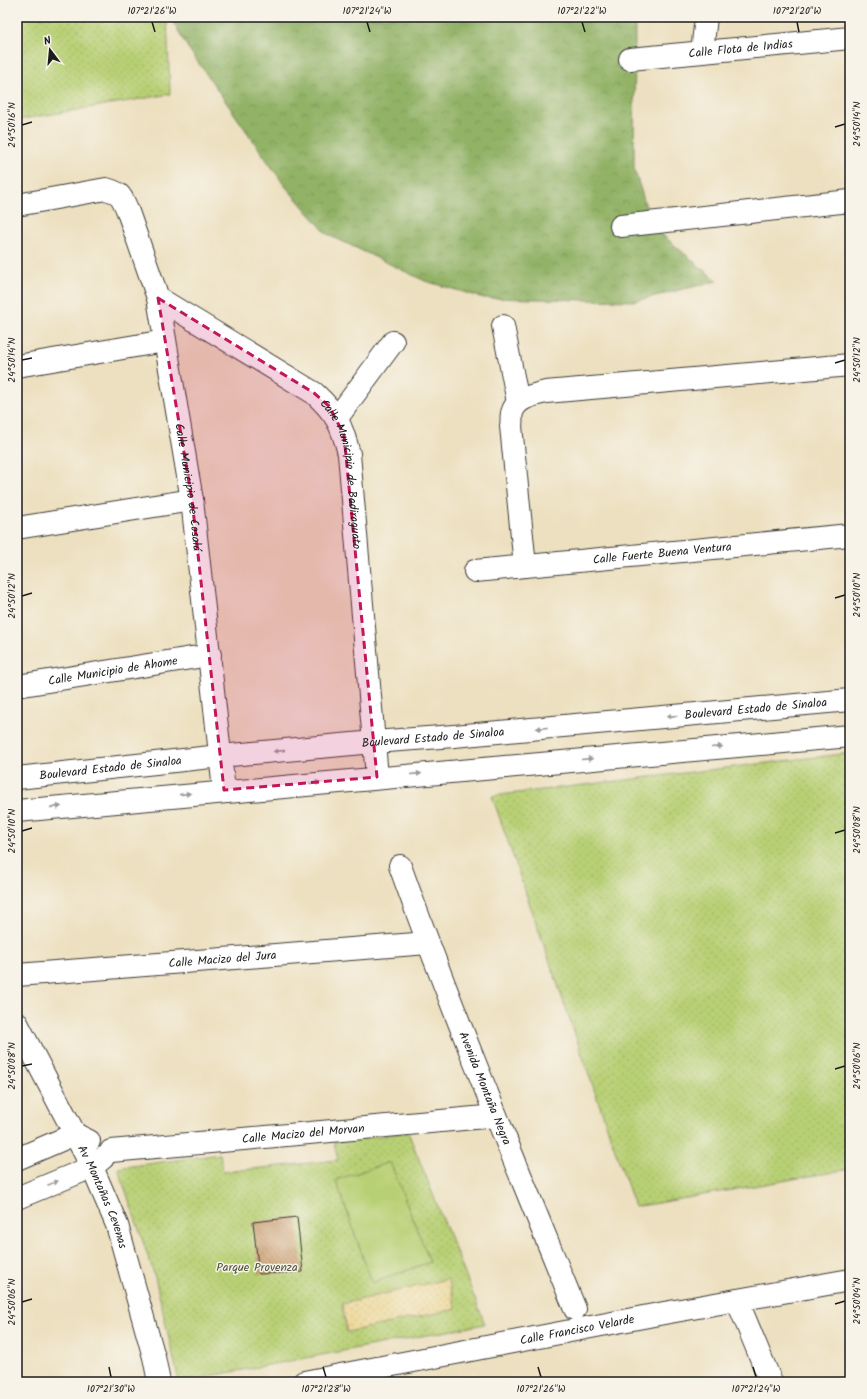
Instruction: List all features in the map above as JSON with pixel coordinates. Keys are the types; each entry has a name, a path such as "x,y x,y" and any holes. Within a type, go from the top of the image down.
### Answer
{"street":[{"path":"702,52 706,17"},
{"name":"Calle Flota de Indias","path":"630,59 850,38"},
{"name":"Calle Municipio de Cosalá","path":"17,205 106,189 117,192 122,198 127,209 158,298 192,500 224,790"},
{"path":"621,226 850,201"},
{"name":"Calle Municipio de Badiraguato","path":"158,298 314,393 329,406 337,418 344,435 349,454 377,777"},
{"path":"503,326 518,402"},
{"path":"17,366 165,341"},
{"path":"337,418 393,342"},
{"path":"525,566 511,426 512,412 518,402 530,396 546,392 850,365"},
{"path":"17,528 192,500"},
{"name":"Calle Fuerte Buena Ventura","path":"475,571 850,535"},
{"name":"Calle Municipio de Ahome","path":"17,686 210,655"},
{"name":"Boulevard Estado de Sinaloa","path":"17,778 220,756 850,700"},
{"path":"17,811 224,790 850,736"},
{"name":"Avenida Montaña Negra","path":"400,866 428,943 496,1116 575,1309"},
{"name":"Calle Macizo del Jura","path":"17,975 428,943"},
{"name":"Av Montañas Cevenas","path":"17,1022 92,1167 117,1225 154,1357 159,1382"},
{"name":"Calle Macizo del Morvan","path":"111,1151 496,1116"},
{"path":"17,1159 75,1134 111,1151 92,1167 17,1198"},
{"name":"Calle Francisco Velarde","path":"304,1382 850,1280"},
{"path":"737,1300 771,1382"}],"highlighted area":[{"path":"158,298 314,393 329,406 344,435 377,777 224,790 192,500"}],"green space":[{"path":"17,17 167,17 170,94 17,120"},
{"path":"175,17 635,17 634,168 652,226 717,281 635,301 484,298 425,281 327,234 285,186 188,48 175,25"},
{"path":"850,753 850,1169 635,1207 492,796"},
{"name":"Parque Provenza","path":"408,1132 485,1324 179,1382 155,1277 118,1168 220,1154 223,1172 338,1160 334,1142"},
{"path":"390,1162 430,1262 372,1283 336,1180"}],"sand":[{"path":"448,1279 456,1309 347,1332 342,1304"}],"building":[{"path":"297,1217 303,1272 259,1274 253,1222"}]}
